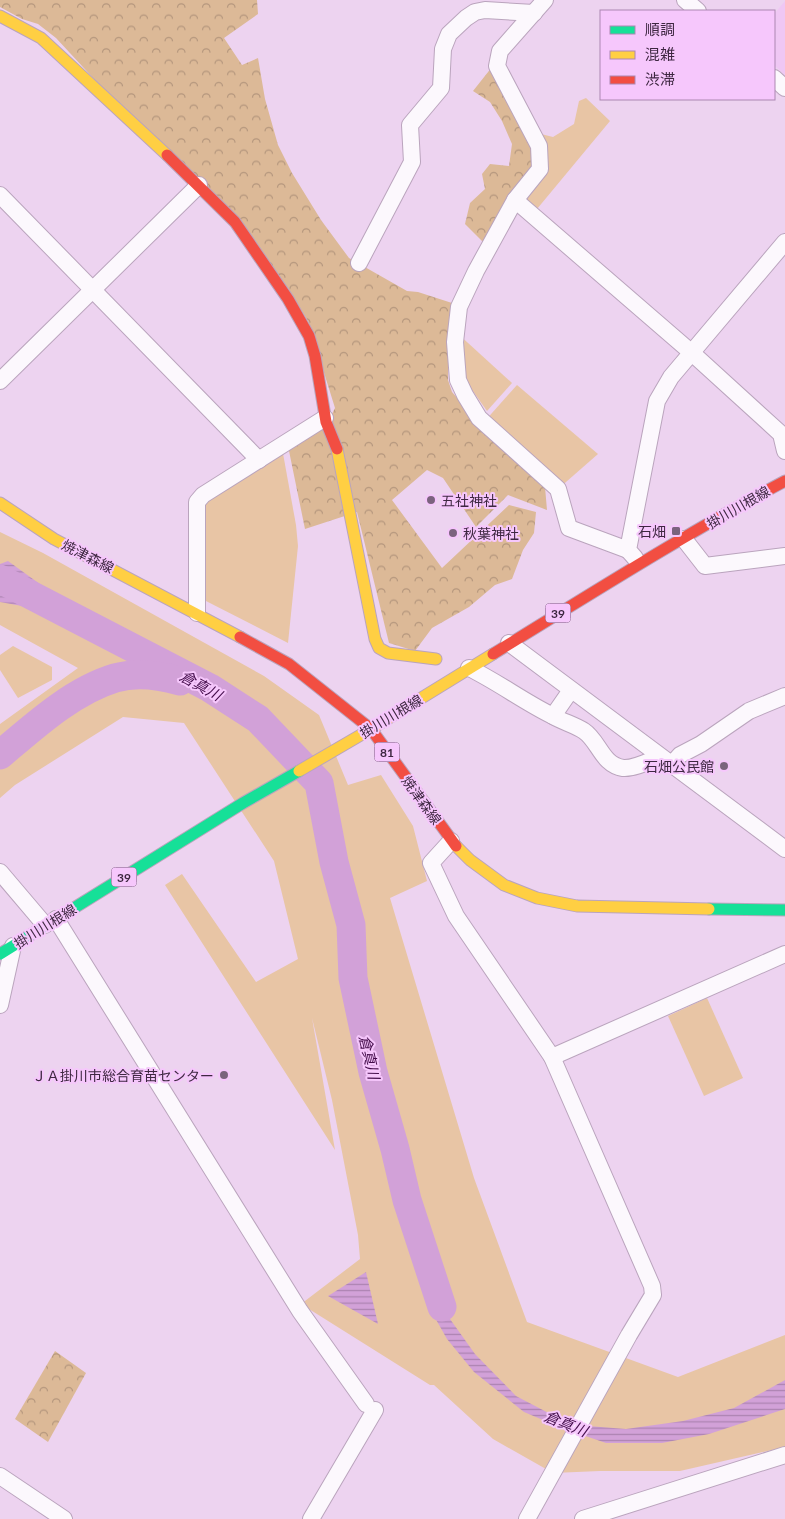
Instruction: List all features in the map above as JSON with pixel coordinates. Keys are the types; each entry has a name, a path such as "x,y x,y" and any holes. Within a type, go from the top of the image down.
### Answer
{"main road":[{"path":"0,16 41,38 199,185 235,222 288,299 309,336 315,356 326,418 338,452 375,639 379,648 388,653 436,659"},
{"name":"掛川川根線","path":"6,950 248,800 371,729 640,564 745,502 785,481"},
{"name":"焼津森線","path":"0,503 54,539 197,613 289,664 371,729 451,841 470,860 504,885 537,898 577,906 785,910"}],"street":[{"path":"545,0 500,51 497,66 539,146 540,169 515,200 476,271 459,307 455,342 458,380 479,418 558,489 569,528 628,550 640,564"},
{"path":"685,0 697,10"},
{"path":"359,263 412,162 410,125 441,88 443,49 449,34 475,12 485,10 534,13"},
{"path":"775,79 785,88"},
{"path":"0,381 199,185"},
{"path":"0,195 259,460"},
{"path":"515,200 692,353 781,434 785,451"},
{"path":"628,550 658,401 671,377 785,242"},
{"path":"197,613 197,502 204,495 326,418"},
{"path":"684,539 705,566 785,556"},
{"path":"509,643 665,761 785,848"},
{"path":"469,668 486,676 552,716 584,731 613,764 623,768 665,761 680,755 701,744 749,711 785,696"},
{"path":"552,716 571,690"},
{"path":"451,841 431,863 456,916 552,1057 652,1286 653,1295 601,1384 527,1519"},
{"path":"0,872 50,922 300,1311 370,1407 311,1519"},
{"path":"0,1005 6,950"},
{"path":"552,1057 785,954"},
{"path":"583,1519 785,1455"},
{"path":"0,1476 64,1519"}],"shaded area":[{"path":"785,1 785,75 775,66 775,13"},
{"path":"586,98 610,121 532,215 518,203 537,133 553,137 574,124 579,101"},
{"path":"456,332 512,383 487,411 465,380"},
{"path":"517,385 598,454 558,489 484,422"},
{"path":"282,448 298,546 288,643 204,600 201,511 206,499"},
{"path":"0,532 43,553 264,676 319,715 348,785 381,775 413,826 427,881 390,898 474,1178 527,1322 678,1377 785,1335 785,1447 680,1471 553,1473 493,1439 434,1385 430,1385 301,1304 360,1259 358,1235 332,1100 312,1018 335,1150 165,885 182,874 256,982 298,959 274,861 184,723 123,717 15,785 0,798 0,724 78,668 0,625"},
{"path":"13,646 52,667 52,680 18,698 0,670 0,655"},
{"path":"707,998 743,1078 704,1096 668,1016"}],"green space":[{"path":"0,0 257,0 258,14 224,38 242,65 258,58 265,99 278,145 292,173 321,220 349,258 407,291 418,292 452,303 448,380 452,392 474,422 491,440 519,461 545,487 547,510 508,495 476,527 443,478 427,470 392,500 442,568 509,505 536,512 534,533 523,550 512,579 495,585 469,607 432,628 415,651 389,643 357,512 305,529 288,446 331,416 335,408 308,321 288,288 56,38 38,24 22,19 0,7"},
{"path":"492,67 534,151 532,170 484,243 465,224 470,203 485,189 482,174 490,164 509,166 512,144 502,121 490,102 473,91"},
{"path":"55,1351 86,1373 48,1442 15,1419"}],"water":[{"path":"8,561 73,608 22,606 0,602 0,564"},
{"path":"408,1204 430,1270 450,1319 475,1354 516,1396 560,1419 588,1426 626,1429 683,1421 734,1408 785,1380 785,1409 709,1434 662,1443 606,1443 562,1428 524,1412 474,1372 447,1339 425,1300 408,1233"},
{"path":"366,1272 378,1324 328,1296"}],"waterway":[{"name":"倉真川","path":"0,579 210,688 258,719 319,783 334,862 351,925 353,978 373,1072 407,1200 442,1307"},
{"path":"0,755 54,711 99,684 123,676 139,675 164,677 180,681"}],"traffic: fast":[{"path":"0,954 243,803 299,771"},
{"path":"709,909 785,910"}],"traffic: slow":[{"path":"0,16 41,38 167,155"},
{"path":"337,449 375,639 379,648 388,653 436,659"},
{"path":"0,503 54,539 240,637"},
{"path":"299,771 493,654"},
{"path":"456,846 470,860 504,885 537,898 577,906 709,909"}],"traffic: jam":[{"path":"167,155 235,222 288,299 309,336 315,356 326,422 337,449"},
{"path":"493,654 674,543 785,481"},
{"path":"240,637 289,664 371,729 456,846"}],"place":[{"name":"五社神社","path":"431,500"},
{"name":"石畑","path":"676,531"},
{"name":"秋葉神社","path":"453,533"},
{"name":"石畑公民館","path":"724,766"},
{"name":"ＪＡ掛川市総合育苗センター","path":"224,1075"}]}
